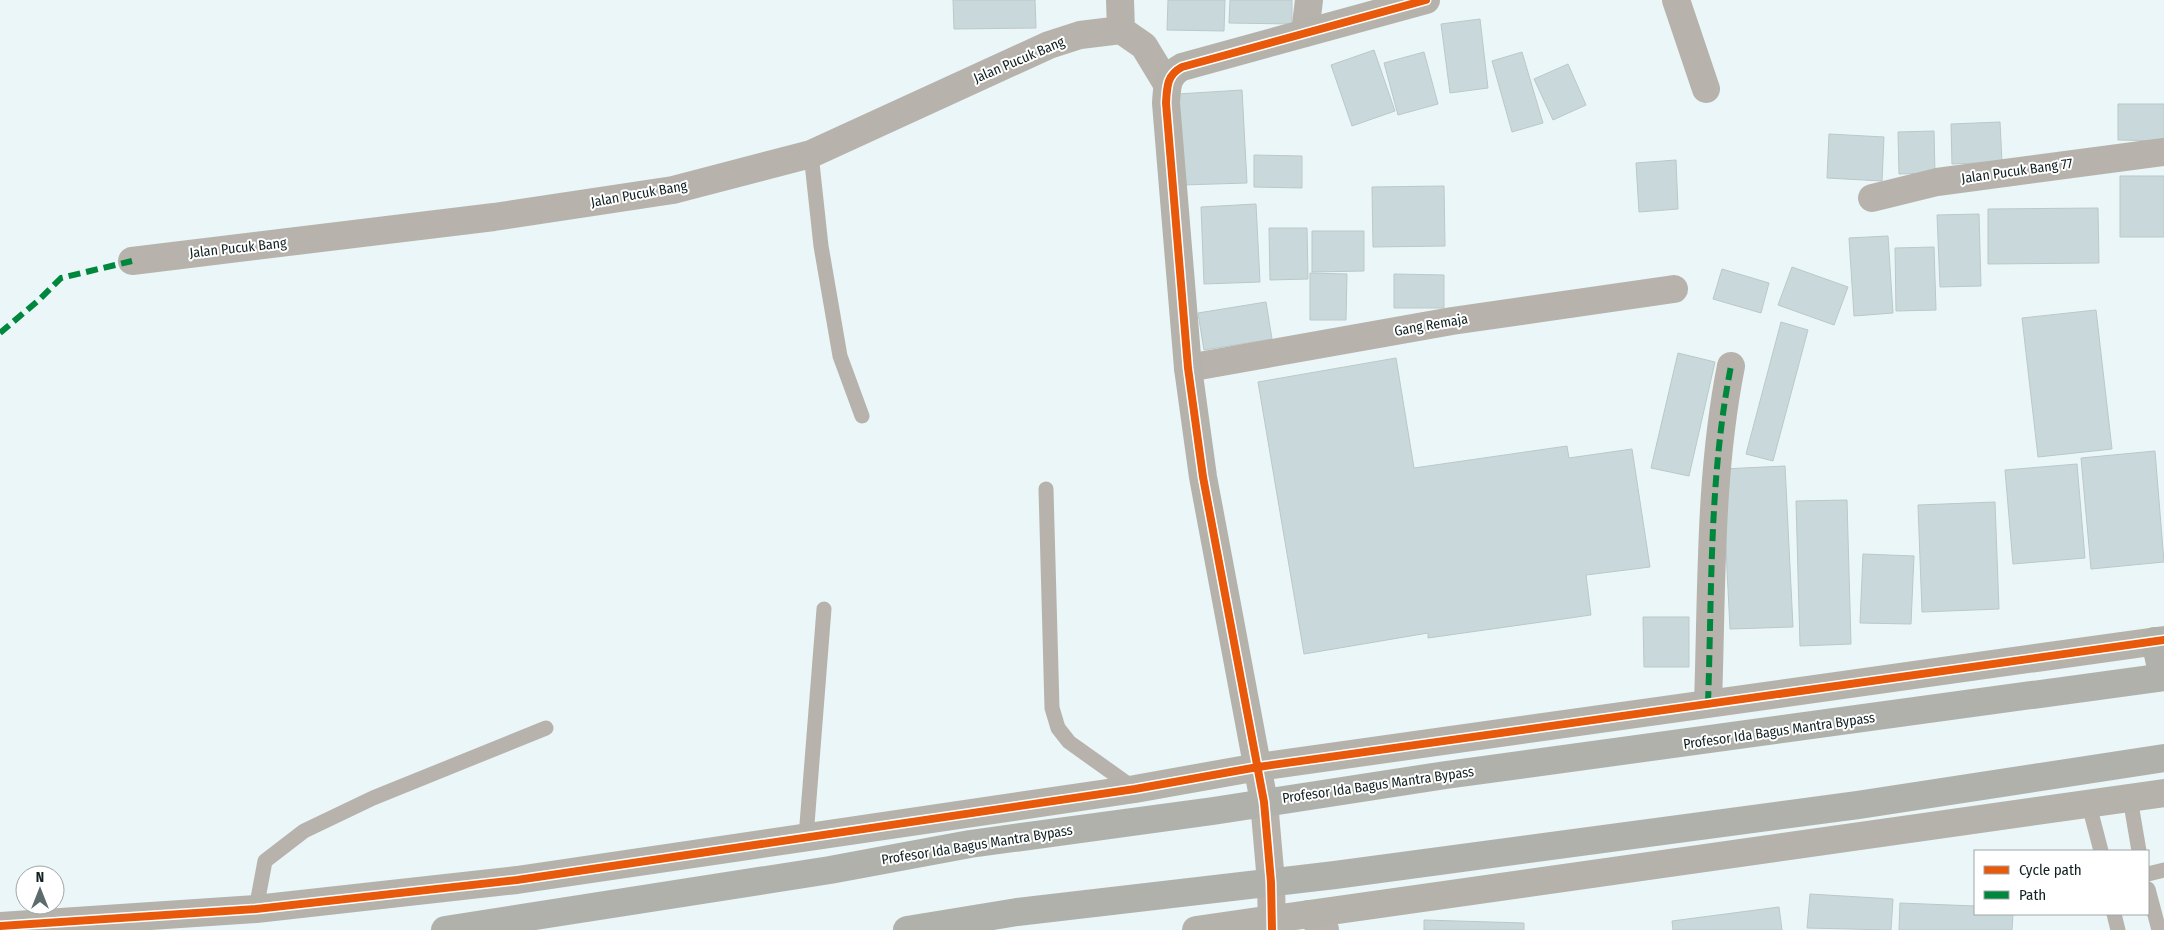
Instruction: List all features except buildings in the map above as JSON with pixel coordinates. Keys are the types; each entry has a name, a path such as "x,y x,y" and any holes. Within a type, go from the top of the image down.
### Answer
{"highway":[{"path":"2160,640 2164,677"},
{"name":"Profesor Ida Bagus Mantra Bypass","path":"446,930 830,870 970,844 1446,775 2164,677"},
{"path":"907,930 1017,912 1271,882 1858,805 2164,758"}],"street":[{"path":"1120,0 1121,30 1144,46 1167,84"},
{"path":"1305,33 1309,0"},
{"path":"1272,925 1271,882 1264,802 1203,477 1188,368 1167,112 1167,84 1170,76 1182,67 1426,0"},
{"path":"1676,0 1706,89"},
{"name":"Jalan Pucuk Bang","path":"132,260 494,217 664,191 811,154 1049,45 1080,35 1121,30"},
{"name":"Jalan Pucuk Bang 77","path":"1872,198 1938,182 2164,152"},
{"name":"Gang Remaja","path":"1188,368 1452,321 1674,290"},
{"path":"1708,703 1715,486 1719,436 1732,366"},
{"path":"0,926 256,909 517,880 1135,788 1258,767 2160,640"},
{"path":"1196,930 1317,922 2164,793"}],"lane":[{"path":"811,154 821,246 840,356 862,416"},
{"path":"1046,489 1052,708 1054,715 1058,728 1069,742 1135,788"},
{"path":"806,838 824,609"},
{"path":"256,909 265,861 304,831 373,798 546,728"},
{"path":"2130,798 2140,850"},
{"path":"2089,805 2101,850"},
{"path":"2149,874 2164,870"},
{"path":"2149,893 2159,930"},
{"path":"2114,915 2118,930"}],"marked path":[{"path":"0,333 40,299 61,278 132,261"},
{"path":"1708,703 1715,492 1724,408 1731,366"}],"cycle path":[{"path":"1272,930 1271,882 1264,802 1203,477 1188,368 1166,103 1168,86 1173,74 1182,67 1426,0"},
{"path":"0,926 256,909 517,880 1135,789 1258,767 2164,640"}]}
